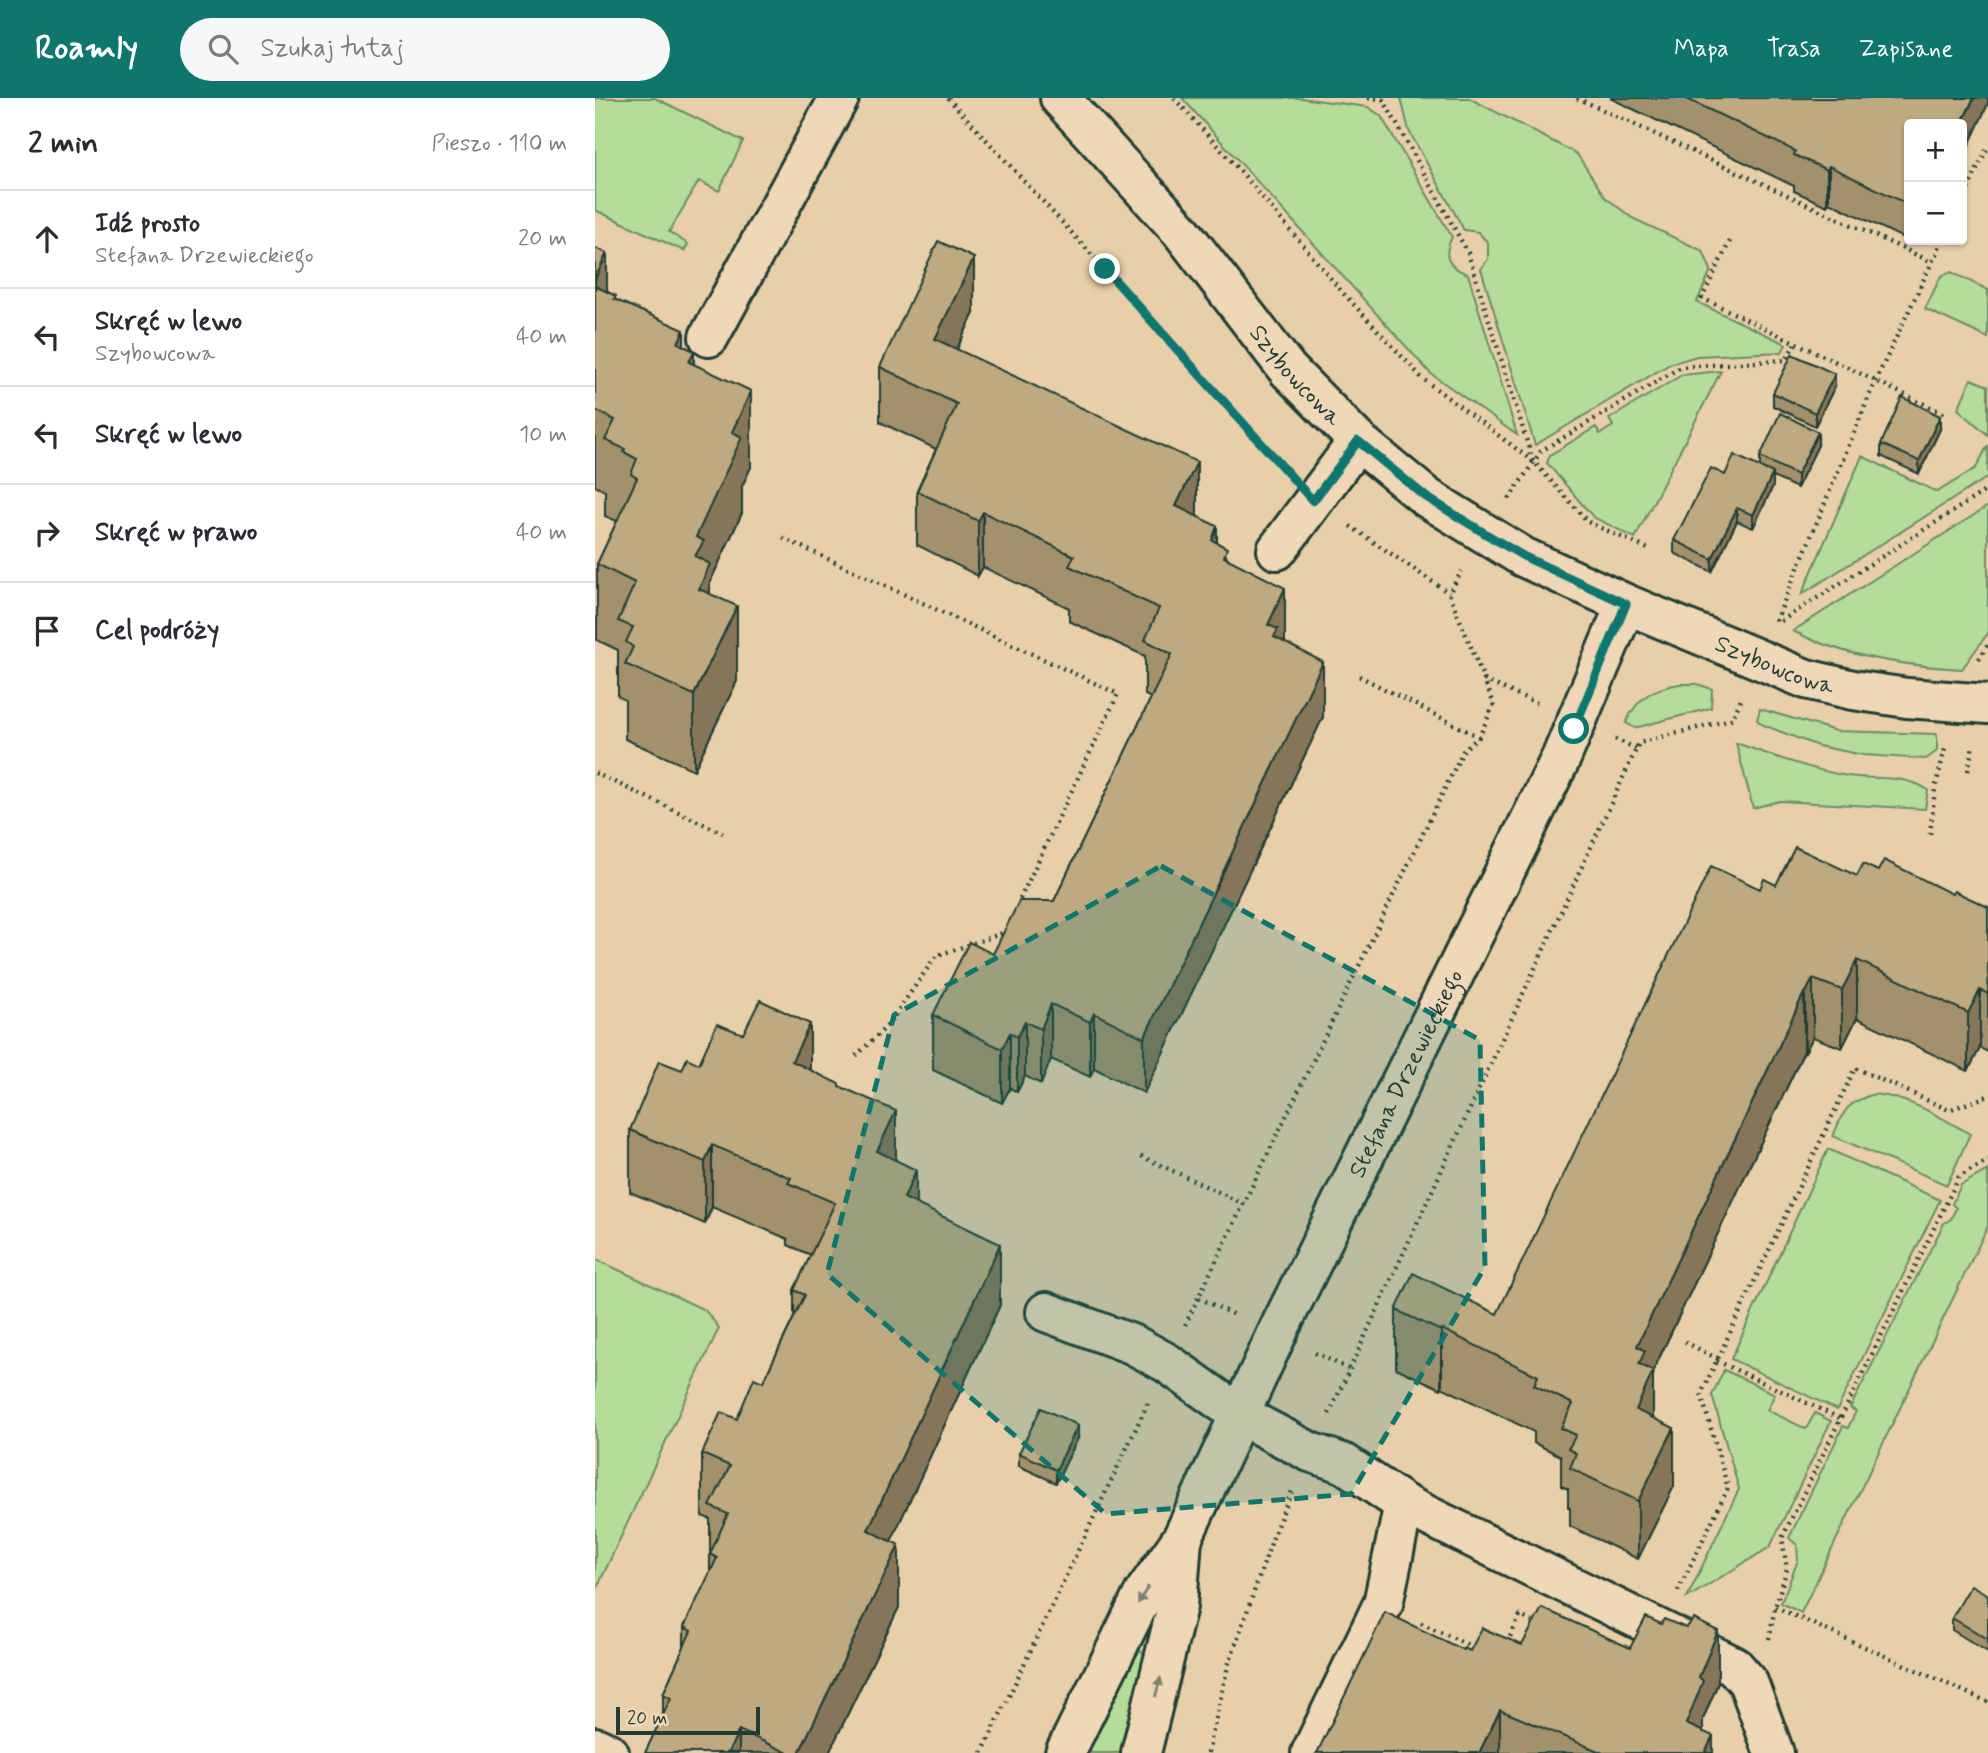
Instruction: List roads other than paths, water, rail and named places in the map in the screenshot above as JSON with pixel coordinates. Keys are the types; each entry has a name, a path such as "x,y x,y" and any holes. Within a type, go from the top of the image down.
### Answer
{"street":[{"path":"709,337 839,98"},
{"name":"Szybowcowa","path":"1060,98 1181,231 1288,370 1358,441 1426,497 1523,556 1626,604 1806,679 1853,690 1907,698 1988,704"},
{"path":"1277,550 1358,441"},
{"name":"Stefana Drzewieckiego","path":"1065,1753 1143,1593 1182,1539 1282,1323 1561,758 1626,604"},
{"path":"1047,1312 1133,1345 1167,1363 1240,1415 1310,1452 1345,1464 1404,1504 1734,1666 1748,1682 1774,1753"},
{"path":"1311,1753 1383,1604 1404,1504"},
{"name":"Stefana Drzewieckiego","path":"1141,1753 1177,1606 1182,1539"},
{"path":"595,1747 609,1753"}]}
